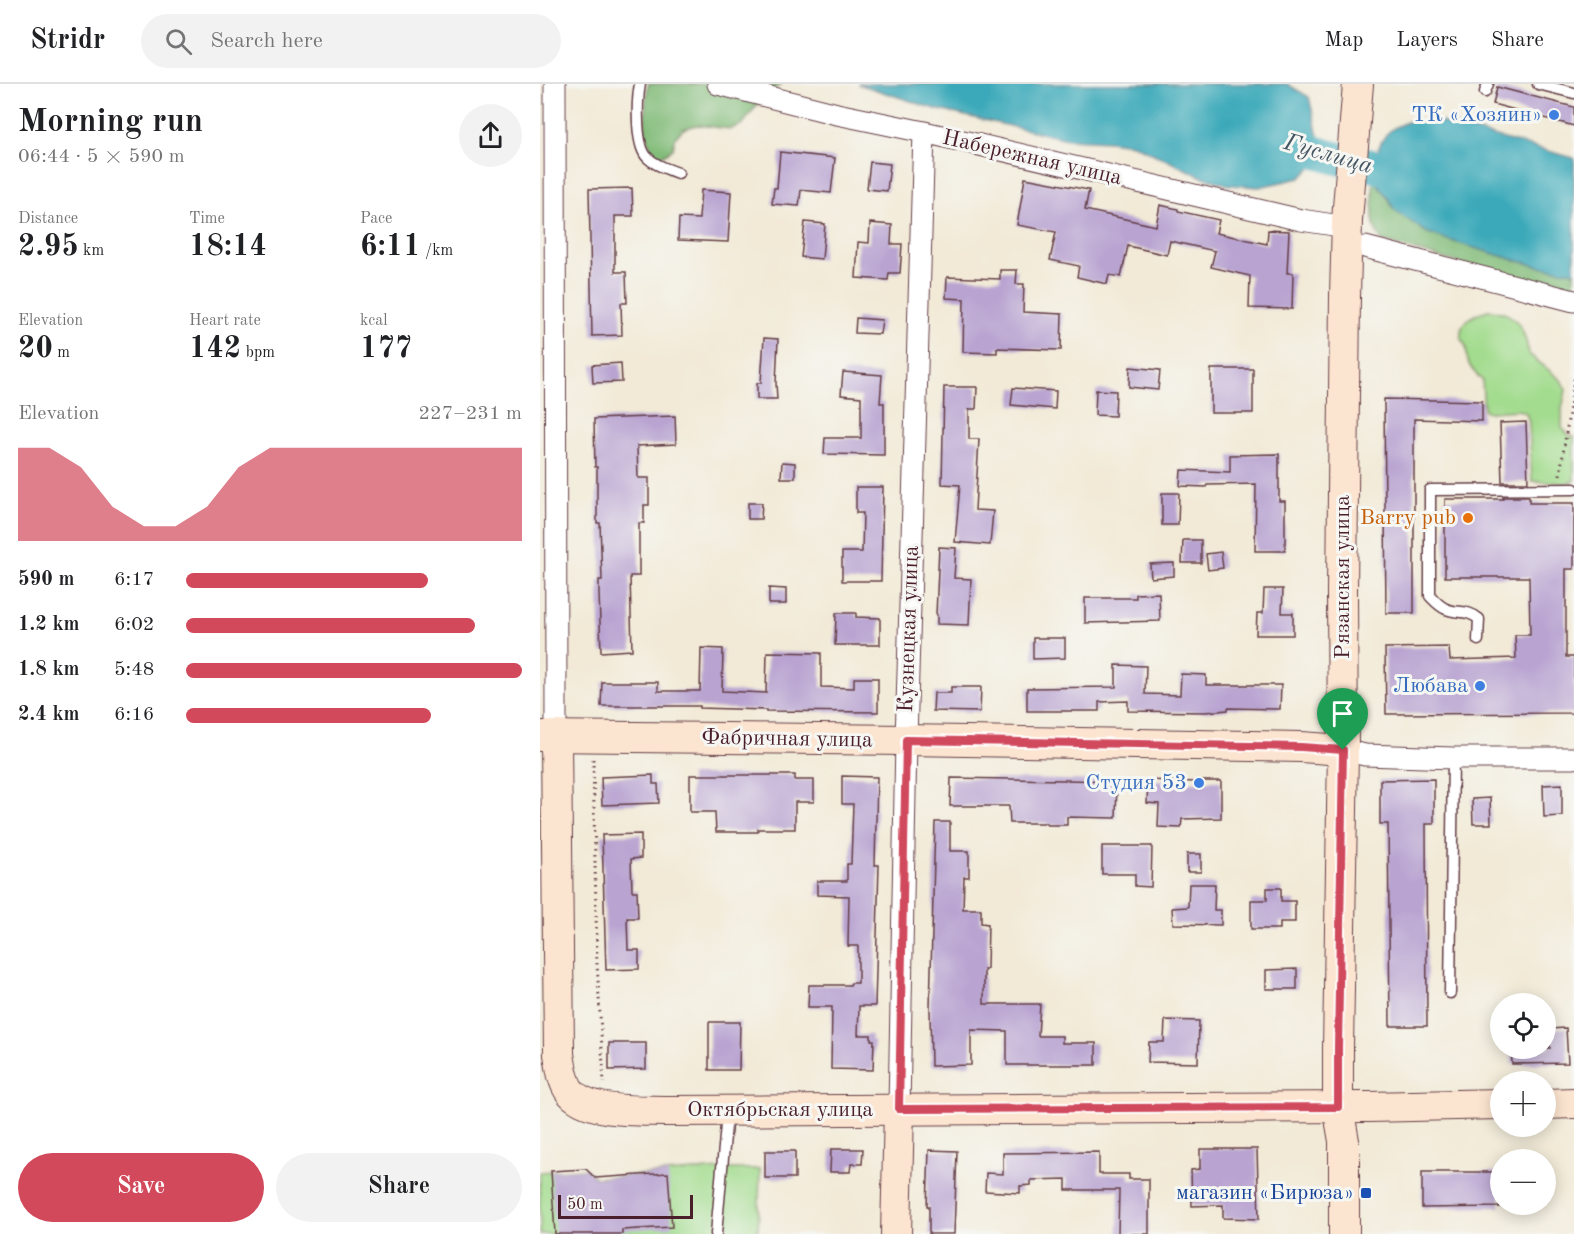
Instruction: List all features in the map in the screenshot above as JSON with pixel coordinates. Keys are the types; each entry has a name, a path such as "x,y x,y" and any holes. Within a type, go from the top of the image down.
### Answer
{"street":[{"path":"548,736 555,84"},
{"name":"Набережная улица","path":"718,84 837,114 1353,231 1574,301"},
{"name":"Рязанская улица","path":"1344,1234 1344,1141 1338,1107 1338,1036 1343,750 1344,296 1353,231 1357,88"},
{"name":"Кузнецкая улица","path":"896,1234 906,740 924,132"},
{"name":"Фабричная улица","path":"548,736 1289,747 1343,750 1365,755 1574,758"},
{"name":"Октябрьская улица","path":"548,736 558,1054 562,1073 570,1091 586,1103 616,1109 667,1111 1490,1104"},
{"path":"1556,1104 1574,1103"},
{"name":"Рязанская улица","path":"1330,1234 1329,1145 1338,1107"}],"lane":[{"path":"640,84 638,130 646,157 660,167 678,173"},
{"path":"1538,84 1574,93"},
{"path":"1478,640 1479,619 1473,614 1447,610 1430,596 1430,490 1574,489"},
{"path":"1450,993 1453,758"},
{"path":"716,1234 727,1110"}],"path":[{"path":"1557,489 1574,379"},
{"path":"593,737 597,963 605,1107"}],"green space":[{"path":"648,84 781,84 756,106 743,124 731,129 697,125 683,129 675,138 673,149 662,156 654,152 646,135 645,113"},
{"path":"1373,178 1393,208 1448,240 1538,266 1574,272 1574,296 1382,241 1373,219"},
{"path":"1488,310 1498,311 1513,318 1522,329 1529,354 1561,380 1566,390 1562,408 1562,428 1574,437 1574,481 1566,483 1532,481 1529,423 1526,413 1518,410 1489,412 1484,410 1482,380 1469,364 1461,332 1468,320"},
{"path":"586,1169 595,1178 723,1169 760,1169 758,1234 540,1234 540,1172"}],"water":[{"path":"858,84 1287,84 1309,97 1321,149 1316,163 1300,178 1259,187 1229,185 1200,176 1133,144 1067,139 935,109"},
{"path":"1409,121 1438,121 1574,158 1574,272 1538,266 1448,240 1426,232 1393,208 1373,178 1375,158 1386,135 1395,127"}],"building":[{"path":"1497,87 1574,107 1574,126 1493,104"},
{"path":"780,152 835,158 831,193 801,190 799,206 772,204 774,188 777,188"},
{"path":"870,162 890,164 887,191 867,189"},
{"path":"1025,178 1089,190 1085,210 1156,226 1160,205 1219,220 1216,233 1267,244 1268,230 1289,231 1287,273 1293,273 1292,309 1249,308 1250,276 1211,267 1215,251 1170,241 1167,255 1128,246 1121,277 1109,275 1107,284 1077,277 1079,266 1050,260 1056,232 1017,225"},
{"path":"632,188 633,216 615,216 615,272 626,272 627,303 621,303 622,335 592,336 589,189"},
{"path":"701,190 731,192 728,242 678,240 679,218 699,219"},
{"path":"805,222 825,224 822,259 801,257"},
{"path":"870,223 892,225 891,244 902,244 900,273 889,273 888,280 856,278 858,242 869,243"},
{"path":"1000,270 1017,270 1016,284 1024,284 1023,312 1062,314 1061,350 997,348 997,353 963,352 964,299 946,298 947,277 1000,279"},
{"path":"856,318 882,320 880,334 855,333"},
{"path":"764,338 778,339 777,399 757,399 757,383 761,383"},
{"path":"621,363 622,382 593,383 592,365"},
{"path":"1130,367 1160,370 1158,390 1129,387"},
{"path":"1211,369 1253,369 1253,413 1211,413"},
{"path":"843,372 882,375 880,403 884,403 884,455 824,454 825,438 861,438 861,397 841,395"},
{"path":"944,387 977,387 976,409 969,409 969,439 979,439 975,510 993,511 990,545 955,542 960,485 942,484"},
{"path":"1013,388 1056,391 1055,409 1011,405"},
{"path":"1096,390 1116,391 1115,416 1095,415"},
{"path":"1384,399 1482,401 1482,421 1414,419 1414,613 1386,613"},
{"path":"675,416 676,444 637,446 638,478 649,478 649,505 644,505 644,523 639,523 639,576 630,576 632,650 601,652 599,580 602,580 600,523 597,523 594,419"},
{"path":"1526,422 1528,482 1502,482 1500,423"},
{"path":"1279,454 1279,501 1285,501 1285,551 1255,551 1256,484 1180,486 1181,470 1230,472 1230,455"},
{"path":"782,462 795,463 795,478 781,478"},
{"path":"856,487 883,487 881,581 842,581 842,552 862,552 863,513 856,513"},
{"path":"1162,493 1179,493 1178,525 1162,525"},
{"path":"1503,497 1529,497 1529,503 1574,503 1574,569 1566,569 1566,657 1574,657 1574,713 1386,714 1385,648 1449,647 1450,660 1516,658 1515,635 1530,635 1529,577 1445,577 1445,499 1503,499"},
{"path":"748,503 762,503 761,519 748,519"},
{"path":"1183,540 1201,540 1201,563 1182,563"},
{"path":"939,547 956,548 954,578 971,579 969,625 937,624"},
{"path":"1221,552 1223,568 1208,570 1206,554"},
{"path":"1174,563 1174,576 1151,578 1150,564"},
{"path":"769,588 786,589 786,604 769,604"},
{"path":"1264,589 1283,589 1282,613 1293,613 1293,635 1256,635 1257,613 1263,613"},
{"path":"1159,593 1160,621 1085,623 1085,598 1136,598 1136,594"},
{"path":"836,613 856,613 856,617 880,618 880,645 835,645"},
{"path":"1033,638 1065,638 1065,658 1033,659"},
{"path":"701,648 723,649 722,691 766,693 767,652 821,653 821,687 854,688 854,678 878,678 878,712 766,711 700,708 700,706 601,706 602,682 658,682 658,691 700,691"},
{"path":"1116,665 1146,666 1145,694 1180,695 1181,674 1206,675 1206,685 1281,685 1280,709 1228,708 1228,710 1205,712 1128,711 1128,701 1099,702 1099,711 1027,711 1027,688 1116,687"},
{"path":"951,687 981,687 980,712 933,711 934,693 951,693"},
{"path":"653,775 653,784 658,784 659,803 602,805 601,777"},
{"path":"690,775 795,775 795,780 814,780 814,802 795,802 795,829 716,832 715,812 690,812"},
{"path":"842,776 877,777 875,865 879,865 875,1006 859,1006 858,1035 871,1035 871,1040 874,1040 873,1070 831,1069 832,1007 808,1007 809,985 858,983 858,946 848,946 849,896 817,895 817,881 847,881 847,864 851,864 853,804 842,804"},
{"path":"951,778 1117,781 1116,818 1067,817 1067,825 1010,823 1009,806 950,806"},
{"path":"1434,779 1434,824 1426,824 1427,1026 1390,1026 1388,824 1380,824 1380,780"},
{"path":"1148,780 1221,781 1221,818 1182,819 1181,828 1158,827 1159,804 1147,803"},
{"path":"1562,784 1562,816 1544,817 1543,785"},
{"path":"1490,798 1491,824 1473,824 1472,799"},
{"path":"935,822 950,822 950,851 969,851 969,877 964,877 963,909 981,909 981,923 988,924 984,1004 1040,1004 1038,1036 1062,1036 1062,1043 1096,1043 1096,1065 1007,1065 1007,1031 971,1030 971,1065 931,1066 930,1008"},
{"path":"641,834 641,858 631,859 632,891 637,891 638,918 627,918 628,950 639,950 639,969 606,970 602,835"},
{"path":"1102,846 1152,846 1151,887 1135,886 1135,874 1102,874"},
{"path":"1187,854 1201,854 1201,872 1187,872"},
{"path":"1189,884 1215,884 1214,910 1221,910 1221,925 1173,924 1172,908 1188,907"},
{"path":"1267,888 1281,888 1281,901 1295,901 1295,922 1280,922 1280,929 1251,929 1251,900 1267,900"},
{"path":"1297,969 1297,989 1266,989 1266,970"},
{"path":"1165,1020 1199,1021 1198,1063 1148,1062 1149,1042 1164,1042"},
{"path":"709,1022 740,1022 739,1070 709,1070"},
{"path":"1566,1028 1568,1063 1512,1064 1512,1059 1556,1059 1556,1029"},
{"path":"609,1043 646,1043 646,1069 609,1070"},
{"path":"831,1149 863,1149 862,1164 851,1164 850,1172 830,1172"},
{"path":"1200,1149 1257,1149 1259,1219 1223,1218 1223,1205 1192,1206 1191,1170 1200,1169"},
{"path":"929,1150 957,1151 954,1234 929,1234 929,1206 927,1206"},
{"path":"765,1151 795,1151 795,1178 765,1178"},
{"path":"1099,1152 1099,1174 1129,1174 1129,1179 1149,1179 1149,1234 1118,1234 1119,1190 1066,1190 1066,1179 1031,1180 1031,1185 1020,1186 1020,1193 985,1191 986,1173 1003,1174 1003,1153"},
{"path":"586,1169 595,1178 668,1173 672,1227 622,1230 622,1234 555,1234 551,1171"},
{"path":"1422,1172 1490,1172 1490,1207 1422,1208"}],"waterway":[{"name":"Гуслица","path":"1276,141 1415,177"}],"place":[{"name":"ТК «Хозяин»","path":"1554,115"},
{"name":"Barry pub","path":"1468,518"},
{"name":"Любава","path":"1480,686"},
{"name":"Студия 53","path":"1199,783"},
{"name":"магазин «Бирюза»","path":"1366,1193"}],"route":[{"path":"906,740 1301,747 1343,750 1338,1107 899,1109 906,740"}]}
